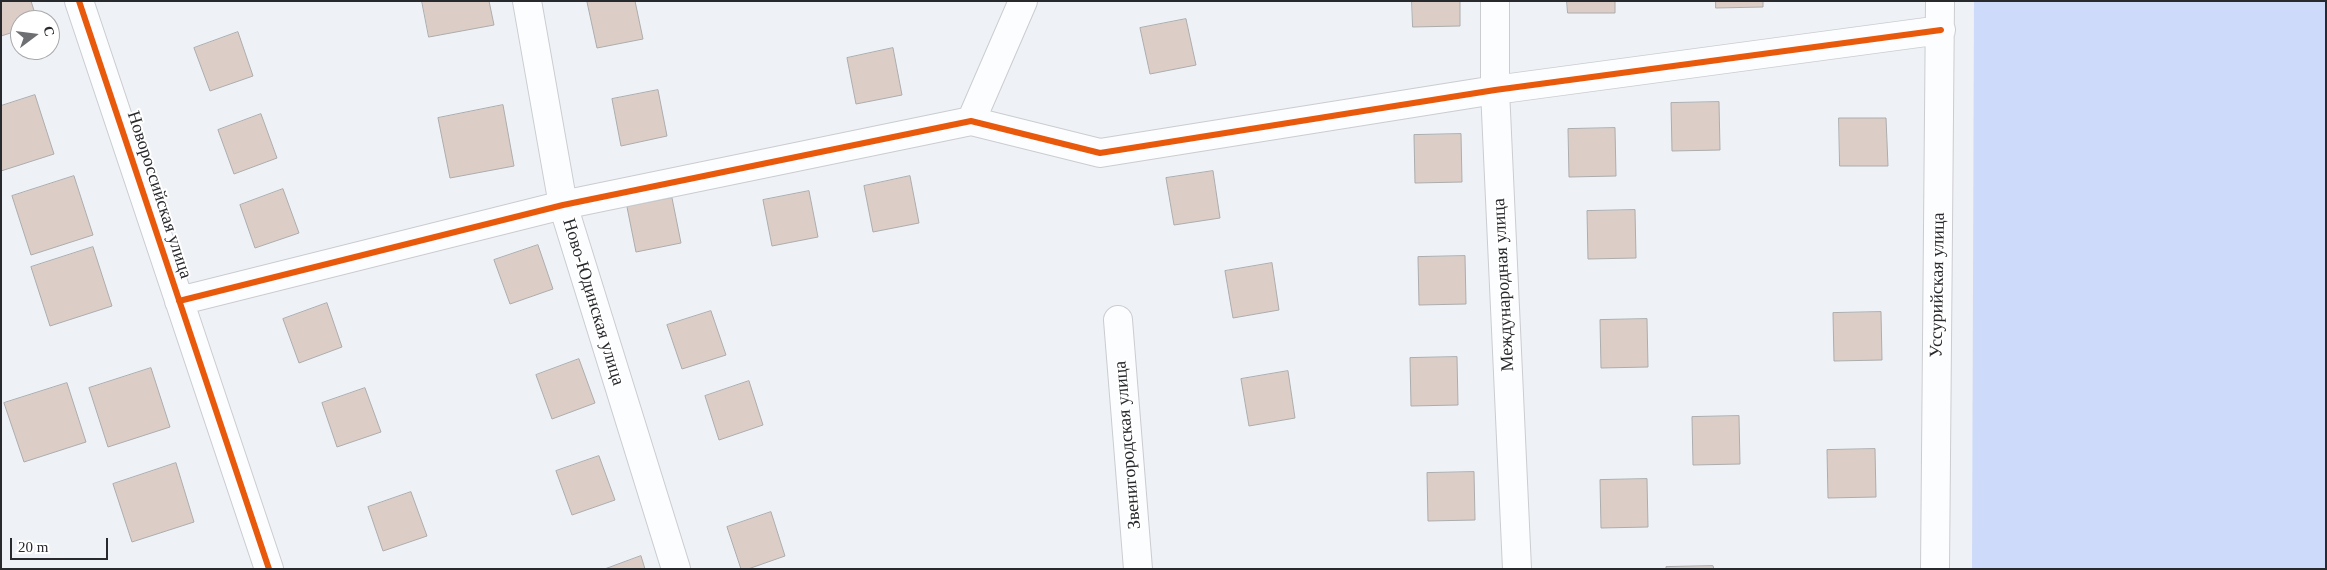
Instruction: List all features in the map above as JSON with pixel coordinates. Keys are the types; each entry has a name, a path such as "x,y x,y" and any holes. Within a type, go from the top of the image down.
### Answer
{"street":[{"name":"Новороссийская улица","path":"79,1 270,569"},
{"name":"Ново-Юдинская улица","path":"527,1 564,205 676,569"},
{"path":"971,121 1023,1"},
{"name":"Международная улица","path":"1495,1 1495,90 1517,569"},
{"name":"Уссурийская улица","path":"1935,569 1940,1"},
{"path":"179,301 564,205 971,121 1100,153 1495,90 1941,30"},
{"name":"Звенигородская улица","path":"1118,320 1138,569"}],"shaded area":[{"path":"1974,1 2326,1 2326,569 1972,569"}],"building":[{"path":"1,1 31,1 34,10 10,10 10,33 1,36"},
{"path":"422,1 489,1 494,25 429,37"},
{"path":"635,1 643,39 597,48 587,2"},
{"path":"1412,1 1460,1 1460,26 1413,27"},
{"path":"1567,1 1615,1 1615,13 1568,13"},
{"path":"1716,1 1763,1 1763,7 1716,8"},
{"path":"1186,19 1196,65 1150,74 1140,28"},
{"path":"238,32 253,76 210,91 194,48"},
{"path":"893,48 902,95 856,104 847,58"},
{"path":"658,90 667,136 621,146 612,99"},
{"path":"35,95 54,154 1,171 1,106"},
{"path":"1719,102 1720,150 1672,151 1671,103"},
{"path":"503,105 514,166 450,178 438,118"},
{"path":"261,114 277,158 234,174 218,130"},
{"path":"1839,118 1886,118 1888,166 1840,166"},
{"path":"1615,128 1616,176 1569,177 1568,129"},
{"path":"1461,134 1462,182 1415,183 1414,135"},
{"path":"1213,171 1220,218 1174,225 1166,178"},
{"path":"74,176 93,235 31,255 12,196"},
{"path":"910,176 919,223 873,232 864,186"},
{"path":"283,189 299,233 255,248 240,205"},
{"path":"809,191 818,237 772,246 763,200"},
{"path":"672,198 681,243 636,252 627,207"},
{"path":"1635,210 1636,258 1588,259 1587,211"},
{"path":"538,245 553,289 510,304 494,260"},
{"path":"93,247 112,306 50,326 31,267"},
{"path":"1465,256 1466,304 1419,305 1418,257"},
{"path":"1272,263 1279,310 1233,318 1225,271"},
{"path":"327,303 342,347 299,363 283,319"},
{"path":"711,311 726,355 682,369 667,325"},
{"path":"1881,312 1882,360 1834,361 1833,313"},
{"path":"1647,319 1648,367 1601,368 1600,320"},
{"path":"1457,357 1458,405 1411,406 1410,358"},
{"path":"579,359 595,403 552,419 536,375"},
{"path":"151,368 170,427 108,447 89,388"},
{"path":"1288,371 1295,418 1249,426 1241,379"},
{"path":"749,381 763,425 719,440 705,396"},
{"path":"67,383 86,442 24,462 4,403"},
{"path":"365,388 381,432 337,447 322,403"},
{"path":"1739,416 1740,464 1693,465 1692,417"},
{"path":"1875,449 1876,497 1828,498 1827,450"},
{"path":"599,456 615,500 572,515 556,471"},
{"path":"176,463 194,522 132,542 113,484"},
{"path":"1474,472 1475,520 1428,521 1427,473"},
{"path":"1647,479 1648,527 1601,528 1600,480"},
{"path":"411,492 427,536 383,551 368,507"},
{"path":"771,512 785,556 748,569 741,569 727,527"},
{"path":"641,556 645,569 605,569"},
{"path":"1713,566 1714,569 1666,569 1666,567"}],"cycle path":[{"path":"79,1 269,569"},
{"path":"179,301 563,205 971,121 1100,153 1495,90 1941,30"}]}
